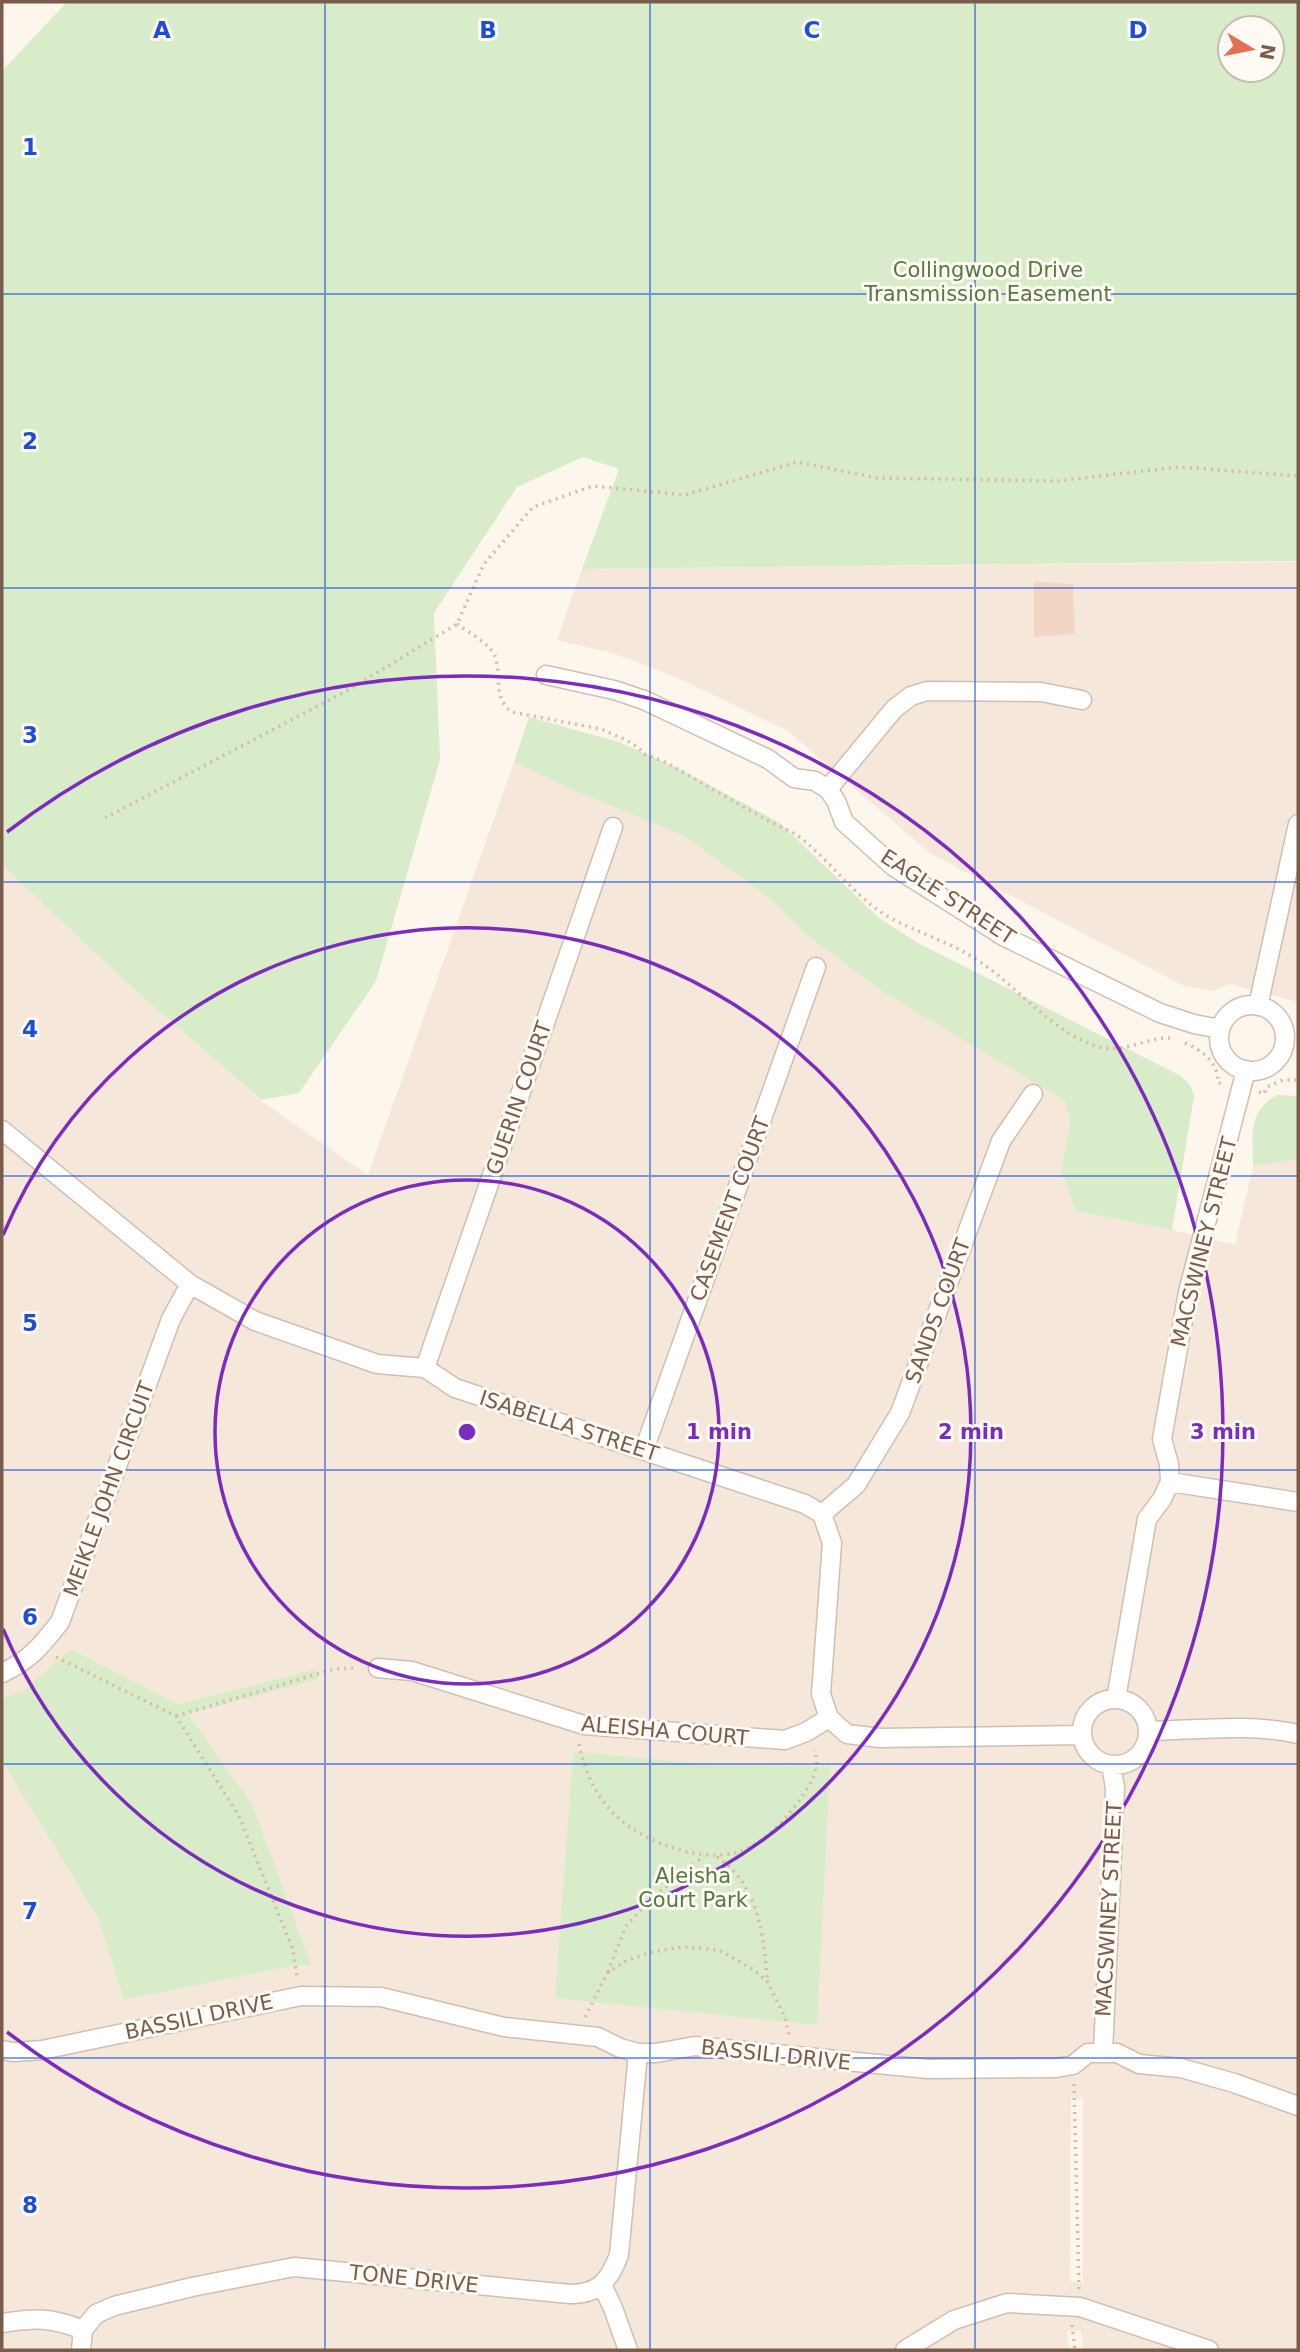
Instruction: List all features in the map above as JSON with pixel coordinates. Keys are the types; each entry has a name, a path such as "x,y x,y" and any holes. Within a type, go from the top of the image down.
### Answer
{"street":[{"path":"546,675 614,690 644,700 768,759 794,778 815,781 828,789 894,709 911,696 927,691 1041,692 1082,700"},
{"name":"EAGLE STREET","path":"828,789 844,822 894,867 1003,936 1160,1013 1220,1029"},
{"path":"1258,1006 1298,824"},
{"name":"GUERIN COURT","path":"425,1368 613,827"},
{"name":"CASEMENT COURT","path":"643,1450 816,967"},
{"path":"1258,1006 1276,1016 1291,1044 1272,1063 1244,1079 1221,1050 1220,1029 1232,1012 1241,1007 1258,1006"},
{"name":"MACSWINEY STREET","path":"1170,1482 1169,1464 1162,1439 1188,1292 1244,1079"},
{"name":"SANDS COURT","path":"822,1514 856,1485 900,1413 1001,1141 1033,1094"},
{"name":"ISABELLA STREET","path":"2,1130 190,1284 255,1321 377,1364 425,1368 455,1388 805,1504 822,1514"},
{"name":"MEIKLE JOHN CIRCUIT","path":"2,1673 22,1664 39,1649 60,1622 171,1319 190,1284"},
{"path":"1116,1699 1147,1519 1163,1499 1170,1482 1298,1502"},
{"path":"822,1514 832,1543 821,1694 829,1718 847,1734 880,1738 1082,1735"},
{"name":"ALEISHA COURT","path":"378,1668 412,1671 584,1725 785,1740 806,1732 829,1718"},
{"path":"1116,1699 1135,1705 1147,1721 1148,1731 1147,1741 1137,1757 1130,1763 1111,1766 1100,1763 1084,1746 1082,1724 1095,1705 1116,1699"},
{"path":"1148,1731 1254,1729 1282,1730 1298,1734"},
{"name":"MACSWINEY STREET","path":"1102,2052 1115,1787 1111,1766"},
{"name":"BASSILI DRIVE","path":"2,2050 42,2050 301,1996 381,1997 504,2027 598,2037 638,2053 656,2053 695,2046 928,2069 1056,2068 1073,2065 1088,2053 1102,2052"},
{"path":"1102,2052 1117,2053 1139,2064 1181,2068 1298,2106"},
{"path":"628,2350 602,2285 612,2274 619,2255 638,2053"},
{"name":"TONE DRIVE","path":"83,2330 96,2314 114,2306 294,2267 570,2294 587,2294 602,2285"},
{"path":"905,2350 954,2320 1007,2303 1080,2307 1209,2350"},
{"path":"2,2322 39,2318 68,2324 83,2330 81,2350"}],"path":[{"path":"105,818 352,688 457,624 484,564 533,507 593,486 685,495 797,462 877,478 1057,481 1179,467 1298,477"},
{"path":"457,624 494,655 497,685 504,706 512,712 601,729 626,740 644,754 663,761 775,825 796,834 883,914 975,958 1050,1020 1081,1040 1102,1048 1119,1049 1157,1037 1173,1038"},
{"path":"1184,1043 1211,1060 1218,1071 1218,1083 1244,1079 1264,1094 1267,1087 1274,1083 1298,1080"},
{"path":"39,1649 176,1716 239,1816 293,1950 301,1996"},
{"path":"176,1716 334,1669 378,1668"},
{"path":"584,1725 579,1745 592,1784 604,1803 628,1828 658,1844 717,1857 754,1845 781,1824 802,1796 816,1773 818,1761 806,1732"},
{"path":"583,2034 585,2012 608,1972 626,1926 652,1898 704,1856"},
{"path":"717,1857 733,1867 755,1908 766,1954 766,1981"},
{"path":"608,1972 628,1960 652,1952 683,1947 719,1950 751,1968 766,1981 785,2017 789,2036 786,2055"},
{"path":"1073,2065 1080,2307"}],"shaded area":[{"path":"1298,562 1298,1002 1229,984 1212,991 1184,986 931,854 788,731 676,677 612,653 557,640 582,569"},
{"path":"514,762 573,790 684,836 768,897 805,934 883,992 1065,1101 1070,1122 1061,1171 1076,1211 1235,1245 1253,1166 1298,1159 1298,2350 1083,2350 1081,2331 1067,2331 1070,2350 2,2350 2,1761 98,1918 124,2000 287,1967 310,1965 253,1806 187,1714 318,1678 316,1669 178,1704 71,1649 22,1693 2,1698 2,865 138,993 260,1100 368,1175","holes":["573,1751 701,1764 830,1766 556,1998","1071,2097 1083,2098 1083,2283 1070,2281"]}],"green space":[{"name":"Collingwood Drive Transmission Easement","path":"67,2 1298,2 1298,561 582,569 619,469 583,457 517,487 434,613 440,760 376,981 299,1093 261,1100 138,993 2,865 2,71"},
{"path":"529,717 619,742 676,767 780,823 879,918 920,944 1181,1076 1190,1085 1194,1096 1172,1230 1076,1211 1061,1171 1070,1122 1065,1101 883,992 805,934 768,897 684,836 573,790 514,762"},
{"path":"1277,1095 1298,1096 1298,1159 1253,1166 1256,1117 1267,1102"},
{"path":"71,1649 178,1704 316,1669 318,1679 188,1714 253,1806 311,1965 287,1967 124,2000 98,1918 2,1761 2,1698 22,1692"},
{"name":"Aleisha Court Park","path":"573,1751 701,1764 830,1766 817,2025 555,1998"}],"building":[{"path":"1034,582 1073,584 1075,634 1034,637"}]}
